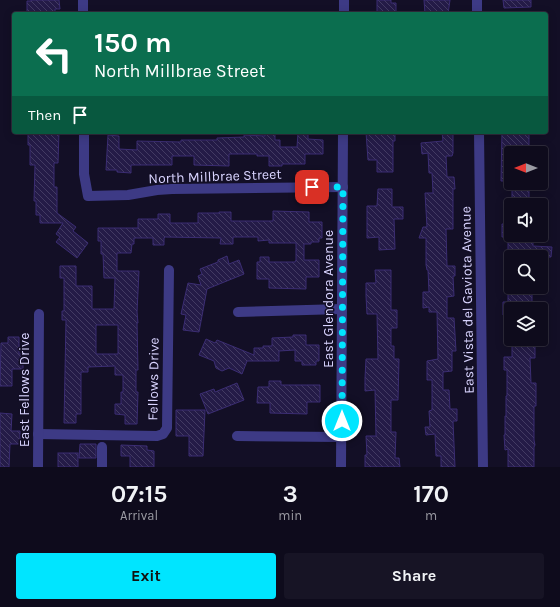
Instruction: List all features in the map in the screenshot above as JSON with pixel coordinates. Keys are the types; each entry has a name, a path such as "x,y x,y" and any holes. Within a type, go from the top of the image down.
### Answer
{"street":[{"path":"83,0 83,12"},
{"path":"344,0 344,12"},
{"path":"477,0 478,12"},
{"name":"North Millbrae Street","path":"84,134 84,174 88,196 128,195 172,189 343,187"},
{"name":"East Glendora Avenue","path":"341,467 343,134"},
{"name":"East Vista del Gaviota Avenue","path":"479,134 483,467"},
{"name":"Fellows Drive","path":"38,434 157,436 163,434 167,428 169,270"},
{"path":"238,312 342,309"},
{"name":"East Fellows Drive","path":"38,467 39,314"},
{"path":"237,436 342,436"},
{"path":"102,447 102,467"}],"building":[{"path":"59,0 60,9 55,9 55,12 27,12 27,1"},
{"path":"377,0 391,0 391,3 396,3 396,12 377,12"},
{"path":"424,0 450,0 448,12 425,12"},
{"path":"503,0 531,0 531,7 504,8"},
{"path":"28,134 59,134 58,163 54,163 54,187 57,187 57,213 76,227 73,231 88,243 77,258 56,242 60,237 56,234 63,223 40,223 40,215 36,215 36,201 34,201 35,165 30,165 30,145 28,145"},
{"path":"265,134 275,134 275,140 280,140 280,147 297,147 298,134 308,134 308,139 323,140 323,154 305,154 305,164 282,164 282,166 269,166 269,156 257,156 257,154 229,154 229,166 194,165 194,156 172,156 172,165 131,165 131,173 117,172 117,170 106,170 108,135 119,136 119,149 137,150 137,141 181,142 181,140 217,140 217,138 244,137 244,135 265,136"},
{"path":"366,134 395,134 395,141 393,141 393,172 377,172 377,160 368,160"},
{"path":"442,134 453,134 453,153 452,156 446,156 447,177 454,177 455,189 453,189 453,229 446,229 447,266 455,266 455,276 453,276 454,296 447,297 447,318 454,318 456,351 452,351 452,371 443,372 443,390 449,390 450,409 457,409 457,421 453,421 455,467 441,467 441,456 436,456 435,434 426,435 425,427 430,427 429,411 432,410 432,380 427,380 427,361 438,359 437,312 429,312 429,307 423,308 423,292 429,292 428,270 426,265 426,238 419,238 423,227 427,227 425,193 433,193 432,173 429,173 428,153 422,154 421,143 443,141"},
{"path":"502,134 529,134 529,146 504,146 504,181 501,181"},
{"path":"378,189 392,189 392,207 403,207 403,219 394,219 395,249 379,250 379,237 367,238 367,206 377,206"},
{"path":"512,190 529,190 529,198 512,198"},
{"path":"273,211 309,212 309,222 322,222 322,238 319,238 319,242 304,244 304,260 319,260 319,277 306,277 306,289 269,288 269,279 257,279 257,262 260,262 260,257 269,257 269,262 295,262 296,243 269,243 269,240 258,241 258,237 233,237 233,244 220,244 221,238 165,237 164,245 153,245 153,238 134,238 131,253 117,253 117,271 139,271 137,312 138,370 136,370 136,392 138,392 137,424 125,424 125,415 115,414 115,404 121,404 123,375 115,375 115,366 88,367 88,372 81,372 81,414 76,414 76,423 64,423 66,320 62,320 62,311 64,311 64,278 60,278 60,266 76,266 76,286 92,286 92,309 114,309 115,278 104,278 103,254 101,254 101,241 98,241 98,228 138,228 138,219 158,219 158,214 170,214 170,223 198,223 198,213 219,212 231,212 231,221 273,221","holes":["96,325 118,325 118,354 96,354"]},
{"path":"502,224 504,224 504,237 502,237"},
{"path":"508,242 533,242 533,246 552,247 551,257 548,257 548,250 508,250"},
{"path":"227,256 229,264 239,260 244,274 207,289 199,332 183,330 186,315 181,314 188,283 201,285 198,276 202,274 200,269 218,262 218,260"},
{"path":"375,270 391,270 391,310 397,310 397,328 391,328 391,346 394,346 394,359 399,359 398,400 391,400 391,432 396,432 395,458 399,458 400,467 365,467 365,455 367,455 366,436 376,436 375,390 365,391 366,359 378,359 377,314 367,314 366,296 366,283 376,283"},
{"path":"508,294 532,294 532,302 508,302"},
{"path":"504,302 504,315 503,315"},
{"path":"293,335 306,335 306,345 319,345 319,361 316,361 316,365 302,365 302,361 295,361 295,350 279,351 279,361 247,361 242,374 229,368 222,371 216,368 214,361 199,355 206,339 215,343 217,340 254,355 254,348 272,346 272,338 293,337"},
{"path":"8,337 19,337 19,354 23,354 23,369 12,369 12,386 0,386 1,343 8,343"},
{"path":"512,346 535,346 535,358 530,358 531,383 536,383 536,406 534,406 534,467 508,467 508,449 505,450 504,435 507,370 504,370 504,357 512,357"},
{"path":"269,381 281,381 281,385 320,385 320,402 307,402 307,414 270,413 270,403 257,403 258,387 269,387"},
{"path":"237,383 244,400 208,414 200,394 214,389 215,392"},
{"path":"176,410 205,410 203,456 189,456 189,436 176,436"},
{"path":"0,413 12,414 11,431 20,431 20,444 10,444 9,467 0,467"},
{"path":"80,444 96,444 96,458 79,458"},
{"path":"121,445 147,446 147,450 154,451 154,467 130,467 130,456 121,456"},
{"path":"58,453 78,453 78,467 58,467"}],"route":[{"path":"312,187 343,187 342,421"}]}
